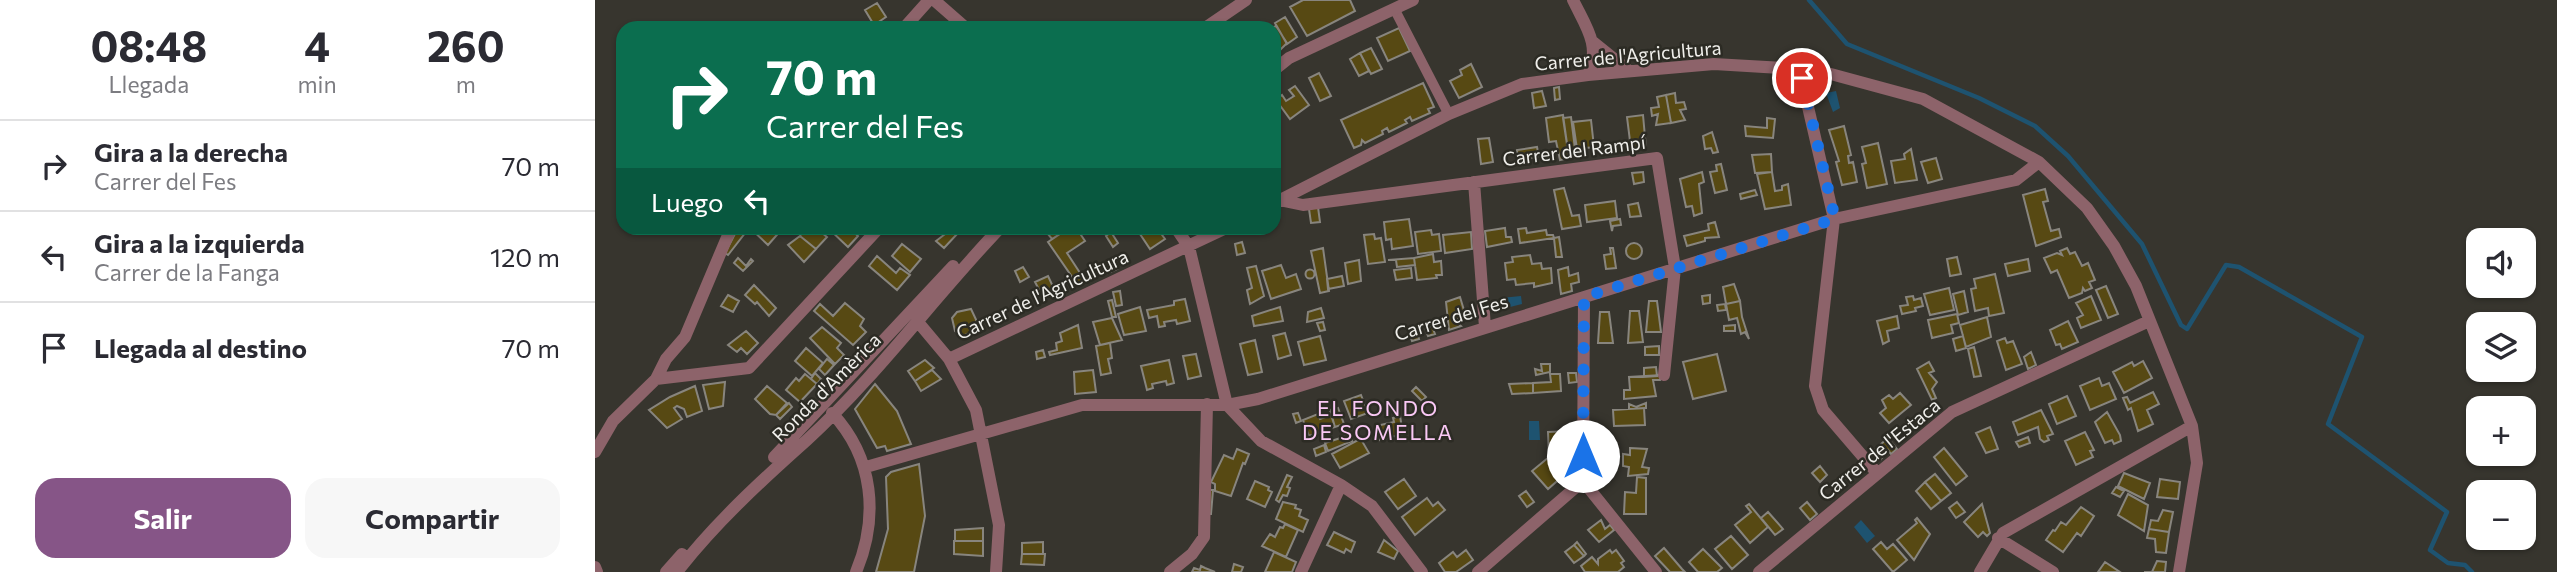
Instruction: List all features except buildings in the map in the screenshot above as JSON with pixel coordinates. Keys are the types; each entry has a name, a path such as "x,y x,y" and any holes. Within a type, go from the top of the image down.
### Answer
{"street":[{"path":"911,21 931,0 957,21"},
{"path":"1215,21 1246,0"},
{"path":"1281,64 1289,58 1413,0"},
{"path":"1573,0 1593,42 1594,60 1588,75"},
{"path":"1397,14 1447,111"},
{"path":"1593,42 1629,71"},
{"name":"Carrer de l'Agricultura","path":"1281,199 1449,114 1522,84 1588,75 1714,64 1799,68 1863,81 1923,99 2039,162 2087,208 2114,246 2136,286 2192,426 2197,463 2179,572"},
{"path":"1799,68 1835,219 1815,386 1823,410 1877,474"},
{"name":"Carrer del Rampí","path":"1281,203 1303,205 1657,158 1675,268 1664,375"},
{"name":"Carrer del Fes","path":"866,467 1082,405 1227,405 1258,400 1835,219 2016,180 2039,162"},
{"path":"1474,182 1485,327"},
{"path":"595,452 613,421 656,379 666,359 685,337 728,235"},
{"path":"656,379 749,368 872,235"},
{"name":"Ronda d'Amèrica","path":"666,572 982,235"},
{"name":"Ronda d'Amèrica","path":"677,572 918,322 958,271 993,235"},
{"path":"1181,235 1189,247 1227,405 1261,441 1341,485 1372,506 1422,572"},
{"name":"Carrer de l'Agricultura","path":"949,359 1213,235"},
{"path":"1584,297 1583,481 1656,572"},
{"name":"Carrer de l'Estaca","path":"1759,572 1952,412 2149,321"},
{"path":"918,322 949,359 976,410 999,524 996,572"},
{"path":"1170,572 1192,554 1205,537 1207,404"},
{"path":"832,413 848,430 866,467 871,512 867,541 856,572"},
{"path":"1980,572 1997,538 2192,426"},
{"path":"1478,572 1583,481"},
{"path":"1301,572 1341,485"},
{"path":"1997,538 2053,572"}],"water":[{"path":"1836,91 1840,108 1833,112 1826,93"},
{"path":"1521,296 1522,304 1502,309 1501,298"},
{"path":"1529,421 1539,421 1540,440 1529,440"},
{"path":"1861,520 1875,536 1867,543 1854,527"}],"waterway":[{"path":"1809,0 1847,44 1979,98 2035,126 2068,156 2142,244 2181,325 2187,329 2226,265 2239,267 2362,337 2328,424 2447,512 2430,550 2448,563 2465,565 2472,572"}],"district":[{"name":"EL FONDO DE SOMELLA","path":"1378,419"}],"route":[{"path":"1583,456 1584,297 1835,219 1802,78"}]}
